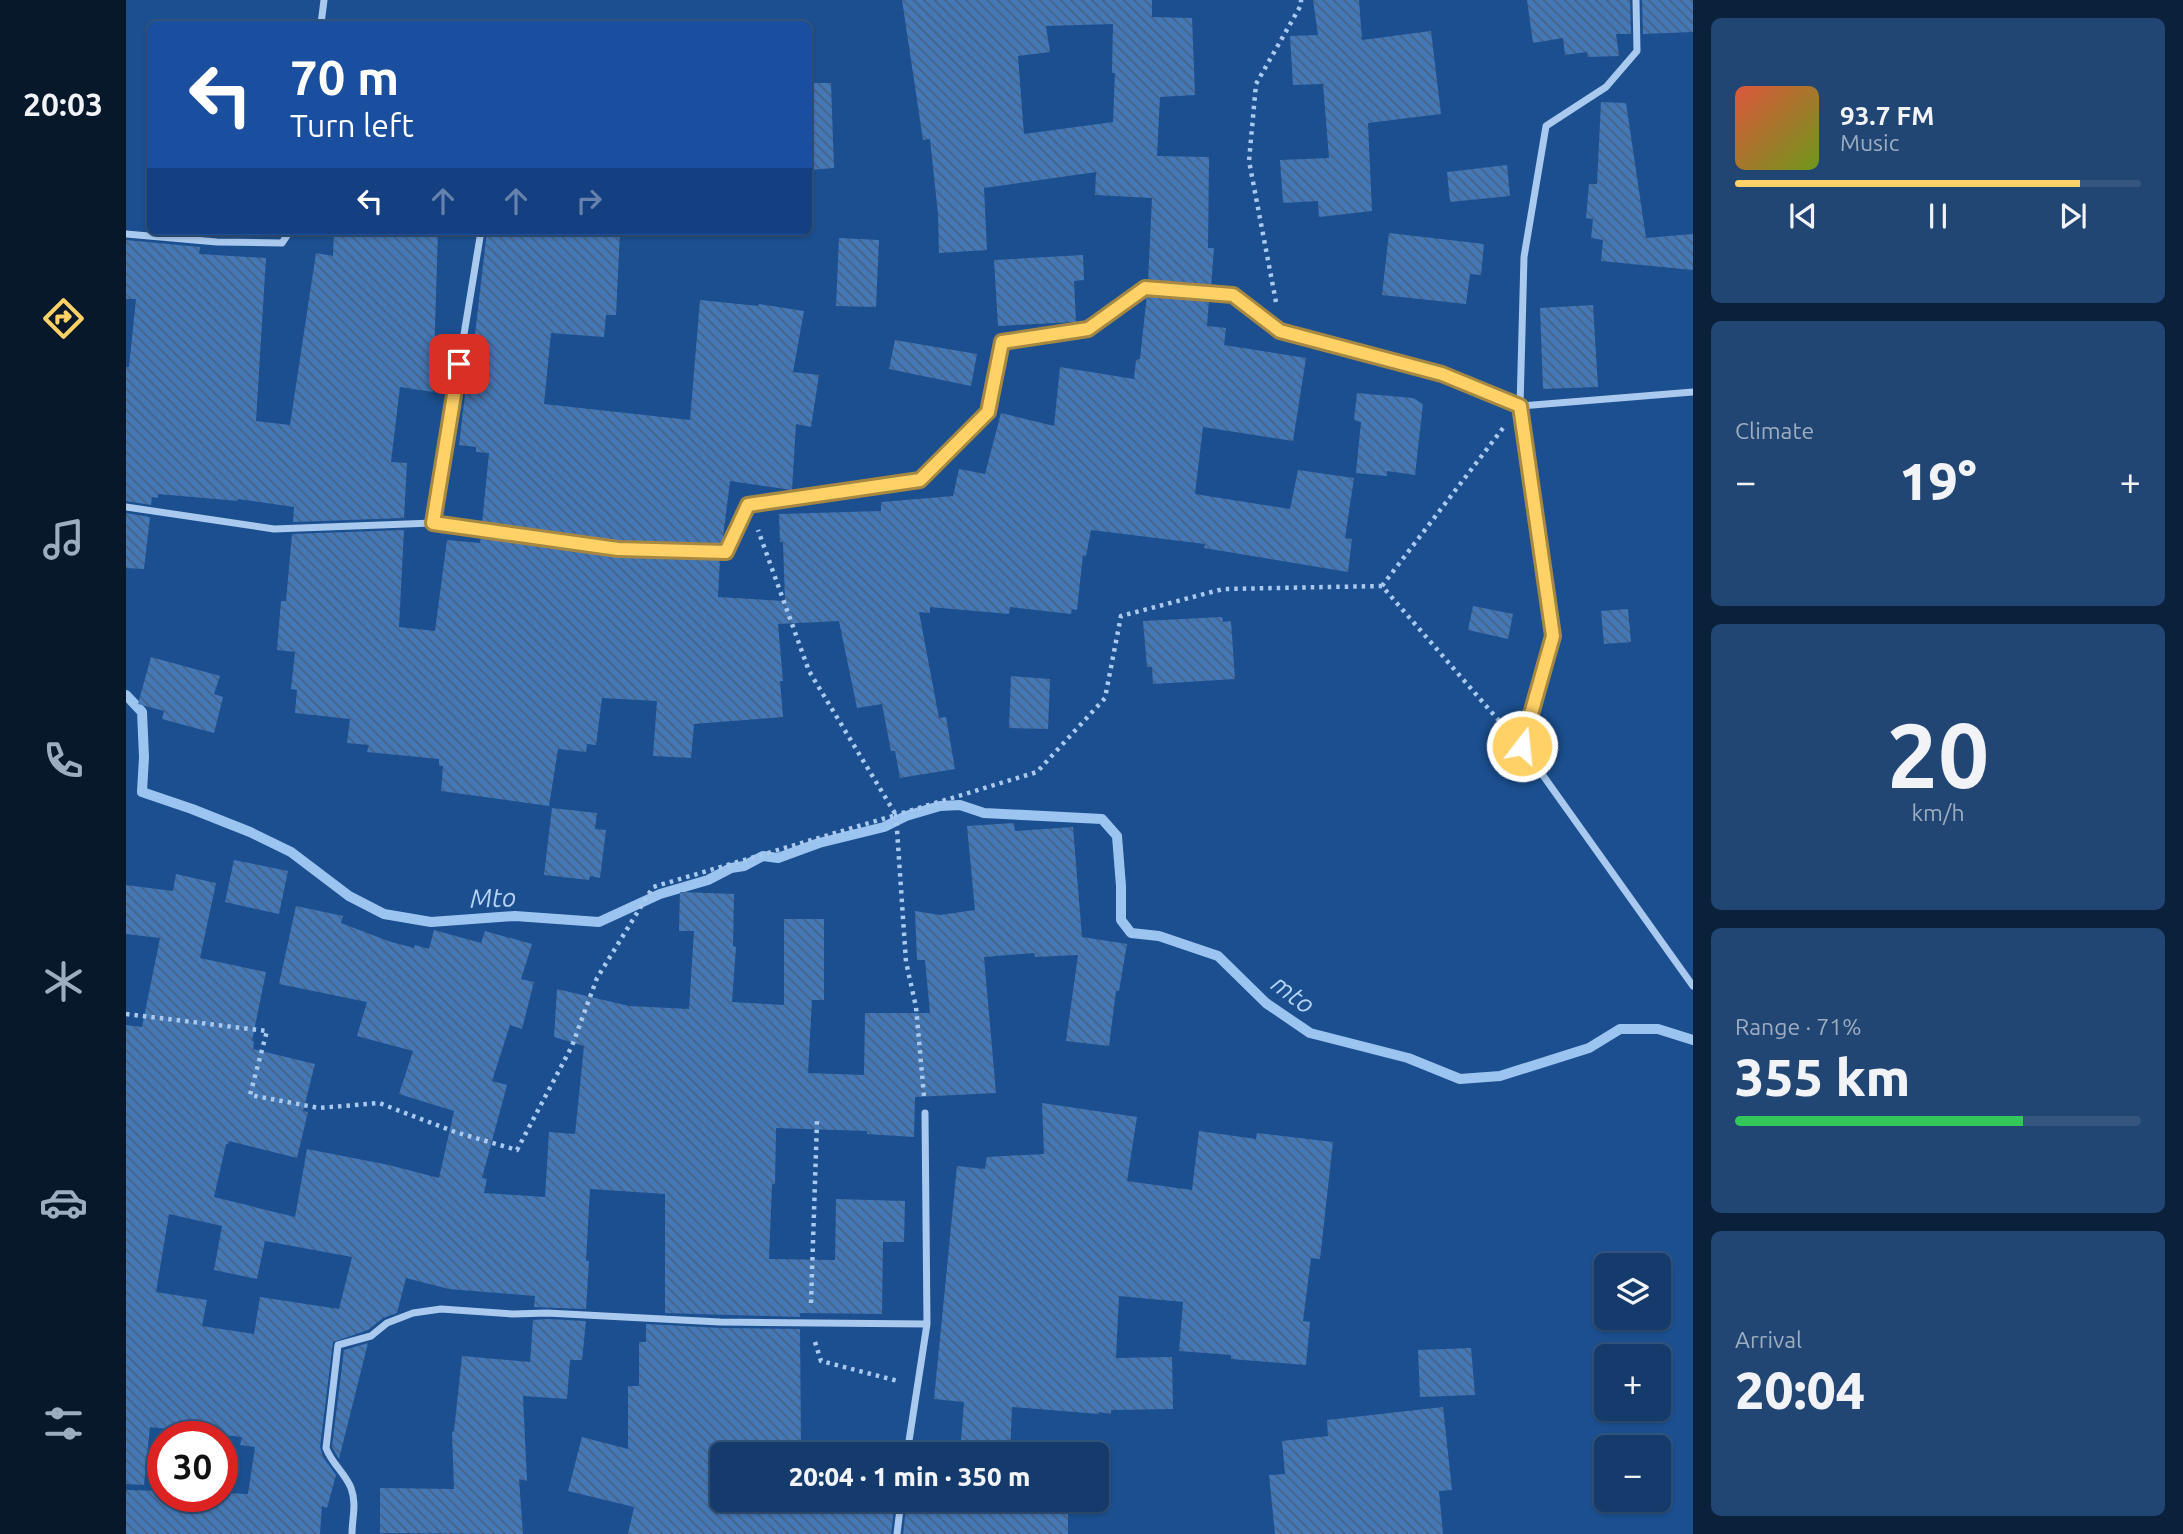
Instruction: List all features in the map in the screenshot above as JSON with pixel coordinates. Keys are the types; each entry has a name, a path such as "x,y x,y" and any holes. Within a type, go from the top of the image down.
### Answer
{"street":[{"path":"321,21 324,0"},
{"path":"1636,0 1637,51 1606,88 1546,126 1524,257 1520,406 1553,636 1522,746 1693,986"},
{"path":"126,234 218,242 282,243 287,235"},
{"path":"433,523 480,235"},
{"path":"126,507 274,529 433,523 618,549 726,552 748,505 920,480 988,412 1002,342 1088,329 1145,288 1233,295 1280,331 1442,374 1520,406 1693,392"},
{"path":"909,1442 927,1324 925,1113"},
{"path":"352,1534 355,1508 351,1488 331,1461 326,1448 338,1345 371,1336 387,1323 413,1313 441,1308 513,1314 547,1313 720,1322 927,1324"},
{"path":"897,1534 900,1512"}],"path":[{"path":"1280,331 1269,258 1249,161 1256,84 1301,5 1301,0"},
{"path":"1382,586 1520,406"},
{"path":"748,505 809,671 896,815 906,962 916,1007 925,1113"},
{"path":"126,1014 267,1031 250,1095 319,1108 379,1104 455,1132 517,1150 572,1046 597,978 653,887 1037,772 1105,698 1121,616 1223,589 1382,586 1522,746"},
{"path":"817,1121 810,1323 821,1361 916,1385"}],"building":[{"path":"902,0 1152,0 1152,17 1192,18 1195,95 1160,97 1157,156 1209,157 1208,248 1214,248 1211,287 1148,282 1152,198 1095,195 1096,172 984,188 987,250 939,253 930,139 923,140","holes":["1113,24 1112,73 1115,73 1113,122 1024,134 1018,56 1050,52 1046,26"]},
{"path":"1313,0 1359,0 1362,40 1431,31 1441,114 1368,123 1372,211 1319,217 1318,201 1283,203 1280,160 1329,158 1323,84 1293,85 1290,36 1318,35"},
{"path":"1527,0 1630,0 1631,34 1616,34 1619,56 1588,57 1587,52 1565,55 1563,38 1533,43"},
{"path":"1642,0 1693,0 1693,32 1643,34"},
{"path":"812,83 831,83 834,168 812,170"},
{"path":"1601,102 1626,103 1646,238 1693,234 1693,270 1601,261 1603,240 1591,238 1593,219 1586,218 1589,184 1597,184"},
{"path":"1507,165 1510,196 1450,202 1447,172"},
{"path":"1389,233 1484,244 1481,275 1470,274 1466,304 1382,295"},
{"path":"334,235 438,235 433,392 400,387 391,462 407,463 404,518 293,522 294,507 238,499 158,494 158,498 152,497 151,505 126,501 126,367 129,367 136,299 126,299 126,240 200,247 199,254 266,258 256,421 290,425 316,253 333,256"},
{"path":"487,235 620,235 616,315 606,315 604,337 551,333 544,404 690,420 700,300 759,304 804,311 793,372 819,375 811,427 796,424 792,490 730,481 722,546 619,543 482,524 489,453 476,452 476,447 459,445 466,386 469,386"},
{"path":"839,238 879,240 876,307 836,306"},
{"path":"1083,255 1084,280 1074,281 1076,322 998,326 994,260"},
{"path":"1147,294 1209,299 1207,326 1226,328 1224,345 1306,358 1293,441 1203,427 1195,494 1290,509 1298,470 1354,478 1345,538 1352,539 1348,572 1204,548 1205,544 1091,530 1086,556 1083,555 1077,610 1072,609 1071,614 1010,607 1009,614 930,607 930,613 919,612 939,718 946,717 955,769 900,778 895,751 891,751 882,704 857,708 839,621 778,624 783,717 694,724 691,758 653,756 657,701 602,698 596,745 587,744 586,752 558,749 549,806 441,791 443,766 439,766 439,759 367,752 369,745 347,743 350,719 295,713 297,690 291,689 295,652 277,650 281,601 286,601 292,534 404,530 399,627 435,631 447,540 480,543 481,536 617,555 720,558 718,597 785,601 779,514 881,511 881,502 953,496 959,469 985,474 1001,413 1054,426 1060,367 1134,379 1136,360 1140,359"},
{"path":"1593,305 1598,387 1543,389 1540,308"},
{"path":"895,340 977,354 971,386 889,369"},
{"path":"1357,393 1413,398 1423,404 1415,475 1387,471 1387,476 1356,473 1361,422 1354,420"},
{"path":"126,513 150,517 144,569 126,568"},
{"path":"1473,606 1513,614 1508,639 1468,630"},
{"path":"1628,609 1631,642 1604,644 1601,611"},
{"path":"1222,617 1223,622 1231,621 1235,679 1153,684 1152,667 1147,667 1143,621"},
{"path":"151,657 220,676 214,694 223,697 214,733 162,719 164,711 138,704"},
{"path":"1011,676 1050,679 1048,729 1009,728"},
{"path":"552,808 597,813 595,829 606,830 600,878 590,876 589,880 544,875"},
{"path":"1014,823 1015,831 1073,827 1082,937 1127,944 1119,991 1116,991 1109,1046 1066,1041 1078,955 1035,957 1034,953 984,957 996,1093 915,1097 914,1137 867,1134 867,1131 776,1128 769,1259 835,1260 836,1199 905,1201 904,1242 883,1242 882,1314 800,1313 800,1317 665,1313 665,1194 590,1189 586,1309 534,1307 535,1296 449,1289 406,1278 397,1313 383,1318 368,1330 333,1342 320,1447 323,1457 336,1475 327,1508 322,1506 320,1534 126,1534 126,1490 147,1491 147,1512 238,1512 238,1494 248,1494 255,1447 240,1445 242,1437 238,1437 238,1421 147,1421 144,1485 126,1484 126,1025 142,1027 160,938 126,934 126,885 173,891 176,874 216,883 200,958 266,972 252,1041 253,1049 315,1064 303,1111 308,1112 297,1158 229,1141 226,1144 214,1197 295,1217 307,1149 439,1178 454,1111 399,1094 413,1051 357,1036 367,1002 279,984 296,906 343,916 341,923 414,948 415,945 429,949 434,930 481,943 485,931 532,944 521,979 534,982 522,1029 510,1025 492,1081 507,1085 482,1178 487,1179 484,1193 545,1197 549,1132 575,1134 584,1046 554,1037 557,989 629,1006 689,1009 694,931 679,931 680,892 734,894 733,946 736,947 732,1002 784,1005 784,919 824,919 824,1000 812,1000 808,1073 864,1075 865,1013 930,1013 925,960 917,960 915,911 940,915 975,910 967,826","holes":["169,1214 222,1226 214,1270 257,1279 265,1241 352,1257 339,1309 260,1297 254,1334 202,1326 207,1300 156,1292"]},
{"path":"234,860 288,871 279,914 225,902"},
{"path":"1042,1103 1137,1117 1127,1181 1192,1190 1199,1131 1256,1139 1257,1133 1333,1142 1320,1259 1311,1258 1303,1321 1310,1322 1306,1365 1231,1359 1231,1355 1179,1351 1183,1302 1119,1296 1116,1358 1172,1357 1173,1409 1111,1410 1111,1414 1099,1414 1012,1407 1011,1442 961,1442 964,1402 934,1399 957,1166 985,1169 987,1157 1044,1154"},
{"path":"533,1320 586,1321 582,1360 570,1360 567,1399 523,1396 527,1481 519,1479 523,1534 380,1533 380,1488 454,1489 452,1432 462,1356 530,1362"},
{"path":"646,1324 800,1329 801,1442 710,1442 710,1512 894,1512 891,1534 628,1534 634,1507 568,1491 582,1437 628,1449 628,1386 639,1386 639,1342 646,1342"},
{"path":"368,1343 339,1459 332,1447 344,1350"},
{"path":"1471,1348 1475,1395 1420,1397 1418,1350"},
{"path":"1443,1407 1452,1490 1439,1491 1443,1534 1275,1534 1269,1475 1285,1474 1282,1441 1328,1436 1327,1420"},
{"path":"906,1512 1068,1512 1068,1534 903,1534"}],"waterway":[{"name":"Mto","path":"126,695 142,712 142,792 250,832 291,852 349,896 384,914 431,922 515,916 599,922 660,894 708,880 763,856 778,858 819,843 884,827 906,816 940,806 960,805 984,813 1102,819 1117,836 1121,920 1131,933 1159,936 1218,956 1266,1003 1310,1033 1408,1058 1460,1079 1500,1076 1589,1048 1620,1029 1658,1029 1693,1040"}],"route":[{"path":"459,364 433,523 618,549 726,552 748,505 920,480 988,412 1002,342 1088,329 1145,288 1233,295 1280,331 1442,374 1520,406 1553,636 1522,746"}],"water label":[{"name":"mto","path":"1293,994"}]}
